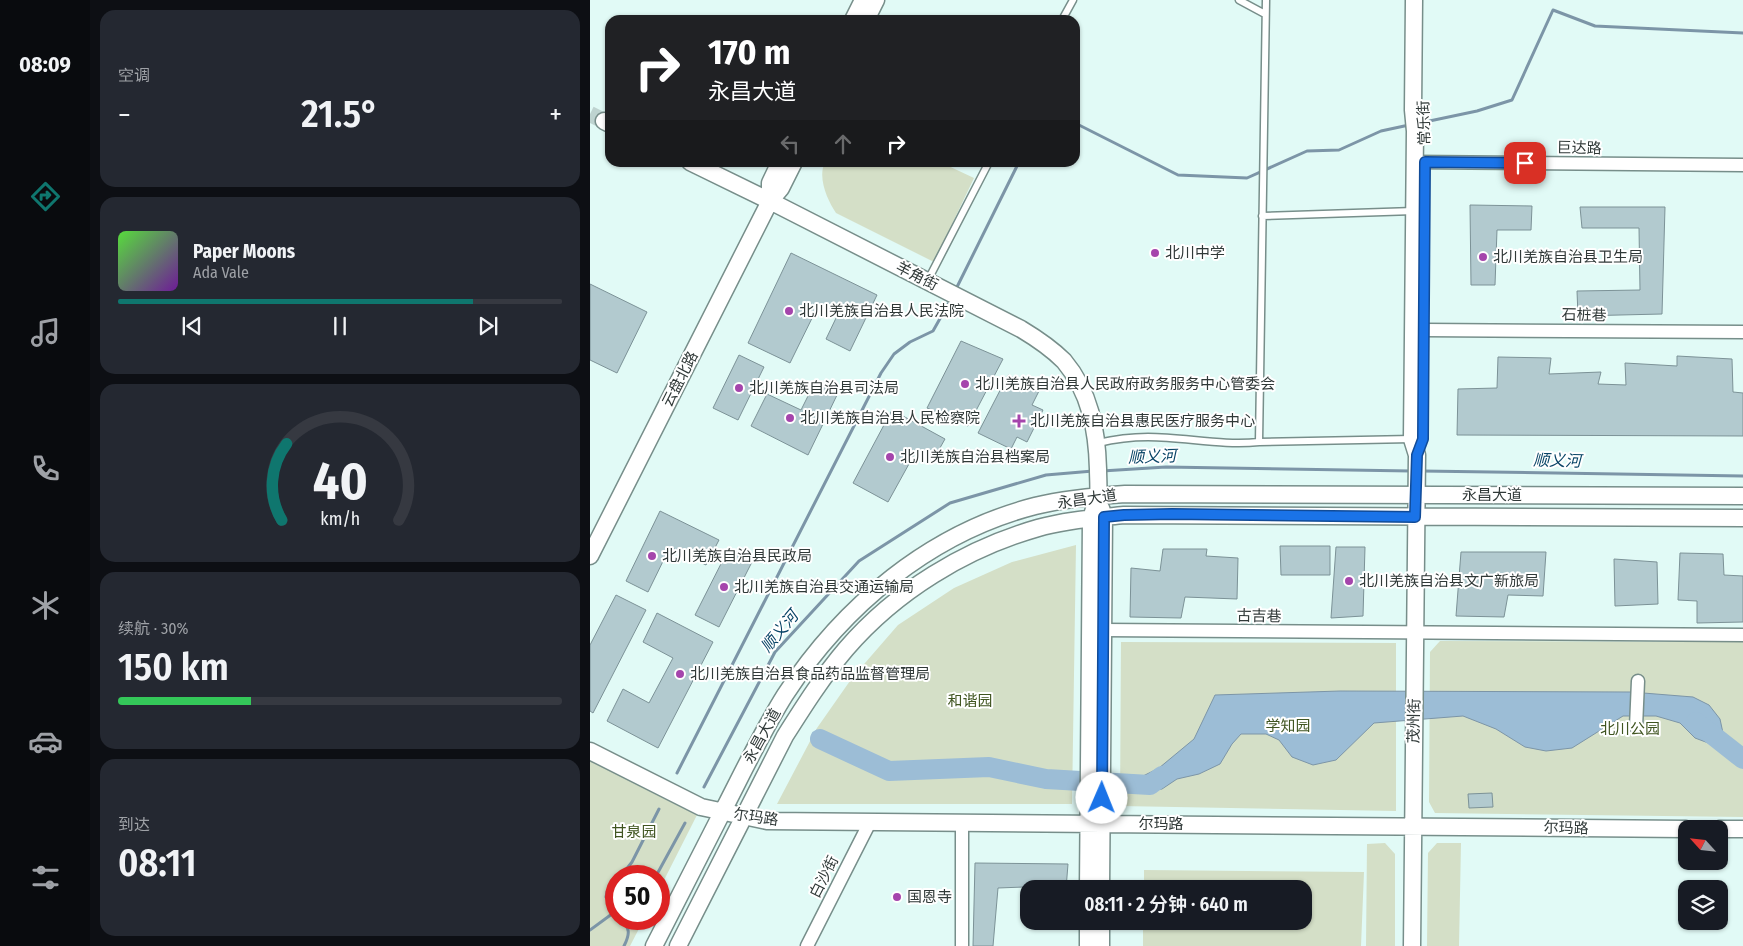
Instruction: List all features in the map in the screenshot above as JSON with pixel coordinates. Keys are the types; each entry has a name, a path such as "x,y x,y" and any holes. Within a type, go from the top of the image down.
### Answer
{"main road":[{"path":"856,15 863,0"},
{"path":"868,15 876,0"},
{"name":"常乐街","path":"1414,0 1420,130 1424,330 1423,439 1417,455 1416,488"},
{"name":"常乐街","path":"1418,110 1424,0"},
{"name":"常乐街","path":"1417,455 1412,439 1414,212 1420,162"},
{"name":"羊角街","path":"700,167 961,298 1035,337 1051,349 1064,362 1084,394 1091,413 1097,447 1097,518"},
{"path":"770,201 770,183 778,167"},
{"path":"770,201 781,188 792,167"},
{"name":"云盘北路","path":"590,556 770,201"},
{"name":"永昌大道","path":"654,946 766,726 786,694 829,635 852,611 905,567 934,548 998,518 1035,506 1074,499 1125,494 1416,488 1743,496"},
{"name":"茂州街","path":"1412,946 1416,488"},
{"name":"永昌大道","path":"678,946 785,736 809,699 846,650 890,606 944,567 1006,538 1040,527 1124,515 1743,518"},
{"path":"1095,772 1103,630 1097,518"},
{"path":"1097,518 1095,824 1100,880"},
{"name":"尔玛路","path":"590,751 701,807 767,821 1678,829"},
{"path":"1089,880 1095,824"},
{"path":"1728,829 1743,829"},
{"path":"1088,930 1088,946"},
{"path":"1101,930 1101,946"}],"street":[{"name":"巨达路","path":"1420,162 1743,165"},
{"name":"石桩巷","path":"1424,330 1743,332"},
{"name":"古吉巷","path":"1103,630 1414,634 1743,635"},
{"path":"1636,727 1638,681"},
{"name":"白沙街","path":"806,946 870,822"},
{"path":"962,822 962,946"}],"lane":[{"path":"1065,15 1073,0"},
{"path":"1239,0 1265,14"},
{"path":"1259,442 1266,0"},
{"path":"928,281 986,167"},
{"path":"1262,216 1414,212"},
{"path":"1097,447 1116,438 1149,437 1239,444 1412,439"}],"green space":[{"path":"951,167 974,178 934,262 836,213 824,189 823,168"},
{"name":"和谐园","path":"1076,545 1072,804 777,804 817,728 852,678 898,625 954,588 1012,562"},
{"name":"北川公园","path":"1440,641 1743,642 1743,817 1435,813 1429,802 1430,652"},
{"name":"学知园","path":"1121,642 1396,643 1396,811 1120,806"},
{"name":"甘泉园","path":"590,761 697,815 670,868 670,865 605,865 605,930 638,930 630,946 590,946"},
{"path":"1385,843 1395,854 1395,946 1366,946 1367,844"},
{"path":"1437,843 1461,843 1459,946 1427,946 1428,853"},
{"path":"1144,870 1364,872 1361,946 1143,946 1143,930 1312,930 1312,880 1144,880"}],"water":[{"path":"1340,691 1631,692 1693,697 1709,705 1720,719 1723,733 1711,744 1695,738 1680,723 1656,716 1623,716 1572,748 1546,751 1525,747 1496,729 1463,716 1374,723 1336,760 1313,765 1292,757 1279,740 1266,734 1241,734 1232,744 1220,764 1199,774 1177,779 1162,789 1140,792 1137,779 1159,768 1194,739 1215,695"}],"building":[{"name":"北川羌族自治县卫生局","path":"1470,205 1532,206 1531,230 1497,230 1495,285 1471,285"},
{"path":"1580,207 1665,207 1662,314 1578,316 1577,291 1640,290 1639,228 1582,228"},
{"name":"北川羌族自治县人民法院","path":"791,253 877,295 850,351 826,339 837,316 818,306 790,363 748,343"},
{"path":"590,284 647,312 617,373 590,360"},
{"name":"北川羌族自治县人民政府政务服务中心管委会","path":"961,341 1003,359 968,426 927,408"},
{"name":"北川羌族自治县司法局","path":"739,355 764,367 738,420 713,408"},
{"path":"1677,356 1732,359 1733,392 1743,393 1743,436 1457,435 1458,389 1497,388 1498,357 1551,358 1549,374 1601,372 1598,384 1626,385 1625,363 1677,366"},
{"path":"1008,375 1039,391 1032,405 1043,410 1027,442 1017,437 1011,449 978,433"},
{"name":"北川羌族自治县人民检察院","path":"815,382 838,393 808,455 751,426 767,394 801,410"},
{"name":"北川羌族自治县档案局","path":"892,410 945,439 932,462 915,453 888,502 853,483"},
{"name":"北川羌族自治县民政局","path":"660,511 719,540 706,565 670,547 648,592 626,581"},
{"path":"1280,546 1330,546 1330,575 1281,575"},
{"name":"北川羌族自治县文广新旅局","path":"1336,547 1365,547 1363,616 1331,618"},
{"name":"北川羌族自治县交通运输局","path":"729,548 753,560 719,627 695,615"},
{"path":"1163,549 1207,549 1206,556 1238,558 1237,599 1185,597 1181,618 1130,617 1131,568 1160,571"},
{"path":"1461,552 1546,552 1543,596 1508,595 1504,617 1456,616"},
{"path":"1680,553 1723,554 1724,575 1743,576 1743,622 1697,623 1697,601 1678,600"},
{"path":"1614,559 1657,562 1658,604 1615,606"},
{"path":"616,595 646,610 593,713 590,711 590,645"},
{"name":"北川羌族自治县食品药品监督管理局","path":"657,613 713,642 658,748 607,721 623,689 649,703 673,658 643,642"},
{"path":"1492,793 1493,807 1469,808 1468,794"},
{"path":"975,863 1068,864 1067,880 1020,880 1020,887 998,888 993,946 973,946"}],"waterway":[{"path":"1420,123 1477,111 1512,100 1553,10 1595,26 1743,33"},
{"path":"1080,126 1178,175 1247,178 1307,151 1339,150 1381,131 1409,125"},
{"path":"955,291 1017,167"},
{"path":"677,773 881,373 894,354 910,342 933,331 951,299"},
{"name":"顺义河","path":"1102,471 1166,467 1411,471"},
{"name":"顺义河","path":"704,787 775,652 859,561 950,503 1046,475 1093,471"},
{"name":"顺义河","path":"1422,471 1743,476"},
{"path":"1696,722 1743,759"},
{"path":"820,739 889,771 989,767 1046,779 1150,785 1162,776"},
{"path":"630,865 659,809"},
{"name":"顺义河","path":"662,865 685,823"},
{"name":"顺义河","path":"590,930 605,919"},
{"path":"624,946 628,930"}],"tunnel":[{"path":"590,114 604,121"}],"place":[{"name":"北川中学","path":"1155,253"},
{"name":"北川羌族自治县卫生局","path":"1483,257"},
{"name":"北川羌族自治县人民法院","path":"789,311"},
{"name":"北川羌族自治县人民政府政务服务中心管委会","path":"965,384"},
{"name":"北川羌族自治县司法局","path":"739,388"},
{"name":"北川羌族自治县人民检察院","path":"790,418"},
{"name":"北川羌族自治县惠民医疗服务中心","path":"1019,421"},
{"name":"北川羌族自治县档案局","path":"890,457"},
{"name":"北川羌族自治县民政局","path":"652,556"},
{"name":"北川羌族自治县文广新旅局","path":"1349,581"},
{"name":"北川羌族自治县交通运输局","path":"724,587"},
{"name":"北川羌族自治县食品药品监督管理局","path":"680,674"},
{"name":"国恩寺","path":"897,897"}],"route":[{"path":"1102,798 1104,517 1172,514 1415,517 1417,455 1423,439 1425,162 1525,163"}]}
